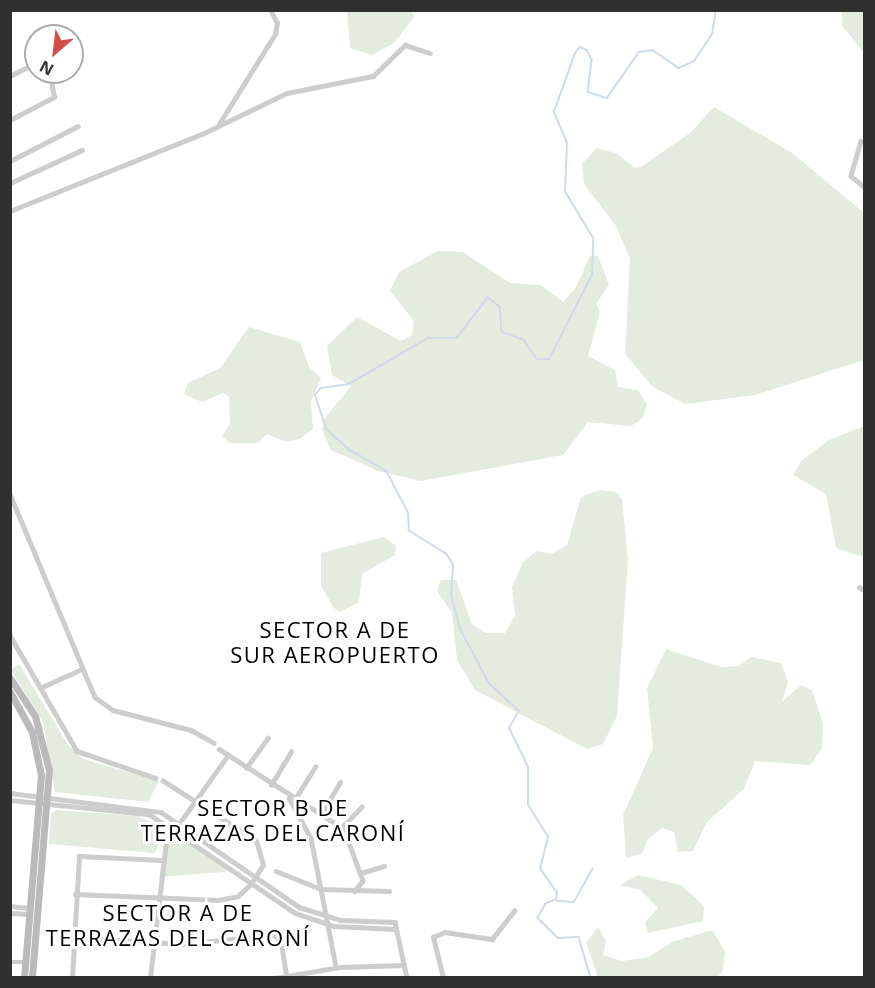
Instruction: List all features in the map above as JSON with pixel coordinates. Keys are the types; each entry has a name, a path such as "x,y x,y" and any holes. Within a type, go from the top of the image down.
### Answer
{"street":[{"path":"218,125 275,34 277,23 270,10"},
{"path":"10,211 218,125 293,90 373,76 405,45 430,53"},
{"path":"10,76 24,69"},
{"path":"10,120 54,97 52,84"},
{"path":"10,161 78,126"},
{"path":"861,141 851,176 864,187"},
{"path":"10,183 82,150"},
{"path":"10,494 82,669 103,705 193,731 214,743"},
{"path":"10,635 77,751 156,778"},
{"path":"40,688 82,669"},
{"path":"10,678 43,738 44,800 32,978"},
{"path":"10,693 34,741 44,800 24,978"},
{"path":"246,768 268,738"},
{"path":"219,749 285,794 342,827 361,873 363,884 355,891"},
{"path":"271,784 291,752"},
{"path":"150,978 161,860 174,827 228,755"},
{"path":"295,799 315,767"},
{"path":"75,894 157,902 234,898 251,884 264,861 259,844 196,797 163,781"},
{"path":"321,814 340,782"},
{"path":"10,793 44,800 143,813 174,827 287,909 328,925 396,929"},
{"path":"285,794 308,828 336,967"},
{"path":"10,800 144,806 178,822 294,904 326,917 396,922 407,978"},
{"path":"342,827 361,807"},
{"path":"72,978 75,894 82,854 161,860"},
{"path":"361,873 384,866"},
{"path":"276,871 321,889 389,891"},
{"path":"10,906 30,911"},
{"path":"10,913 30,911"},
{"path":"443,978 433,937 445,932 492,939 514,911"},
{"path":"72,937 153,944 274,935 280,940 287,976"},
{"path":"10,962 26,962"},
{"path":"275,978 336,967 404,965"}],"shaded area":[{"path":"347,10 411,11 414,17 394,43 372,55 350,48"},
{"path":"842,11 864,11 864,52 842,26"},
{"path":"714,107 792,153 864,213 864,360 755,395 685,404 653,387 625,354 630,259 616,226 584,184 582,164 596,148 616,153 635,168 642,166 690,133"},
{"path":"438,251 463,252 510,283 541,285 563,302 575,289 590,256 598,256 609,285 596,304 600,312 588,356 615,370 618,387 638,390 647,405 642,419 631,426 588,422 563,455 421,481 378,471 331,450 322,430 325,418 351,386 332,375 327,346 357,317 401,341 412,335 414,321 390,291 399,272"},
{"path":"249,327 300,342 309,367 321,378 311,402 313,429 299,439 286,442 267,434 258,443 230,443 222,436 230,424 229,397 223,393 202,402 184,394 188,383 220,368"},
{"path":"864,426 864,556 860,556 836,548 826,494 793,475 801,461 829,440"},
{"path":"599,490 616,492 622,499 628,560 617,716 603,744 587,749 475,690 457,660 452,613 437,591 441,580 456,580 472,624 486,633 505,633 515,616 512,587 523,562 537,551 551,554 567,545 581,497"},
{"path":"384,537 396,546 395,555 362,574 359,602 340,612 334,608 321,586 321,553"},
{"path":"666,649 721,667 739,666 751,657 781,663 788,682 782,702 801,685 812,690 823,724 822,748 810,765 755,761 744,789 707,822 693,851 678,852 674,832 662,828 647,840 642,854 626,858 623,815 653,748 647,688"},
{"path":"19,664 68,745 83,759 159,781 148,802 55,792 43,722 11,670"},
{"path":"56,810 138,816 165,829 155,853 49,844 51,814"},
{"path":"174,827 229,868 226,872 159,877"},
{"path":"638,875 681,885 704,906 703,921 648,933 645,922 658,908 640,890 620,885"},
{"path":"598,927 606,941 603,955 622,961 649,957 672,942 712,930 725,951 723,970 718,977 598,977 586,943"}],"waterway":[{"path":"556,900 557,893 540,869 548,837 528,805 528,767 509,728 519,711 489,684 460,629 451,595 453,565 446,554 409,531 408,513 386,471 349,450 326,429 315,395 321,388 349,384 428,338 457,338 488,297 500,307 502,332 524,340 537,359 549,359 592,275 593,238 565,192 567,143 554,112 575,53 580,47 587,50 592,60 588,92 607,98 639,52 653,50 679,68 694,61 712,34 716,10"},
{"path":"557,901 574,902 592,869"},
{"path":"555,900 546,904 538,918 558,938 579,937 591,978"}],"district":[{"name":"SECTOR A DE SUR AEROPUERTO","path":"335,642"},
{"name":"SECTOR B DE TERRAZAS DEL CARONÍ","path":"273,820"},
{"name":"SECTOR A DE TERRAZAS DEL CARONÍ","path":"178,924"}]}
